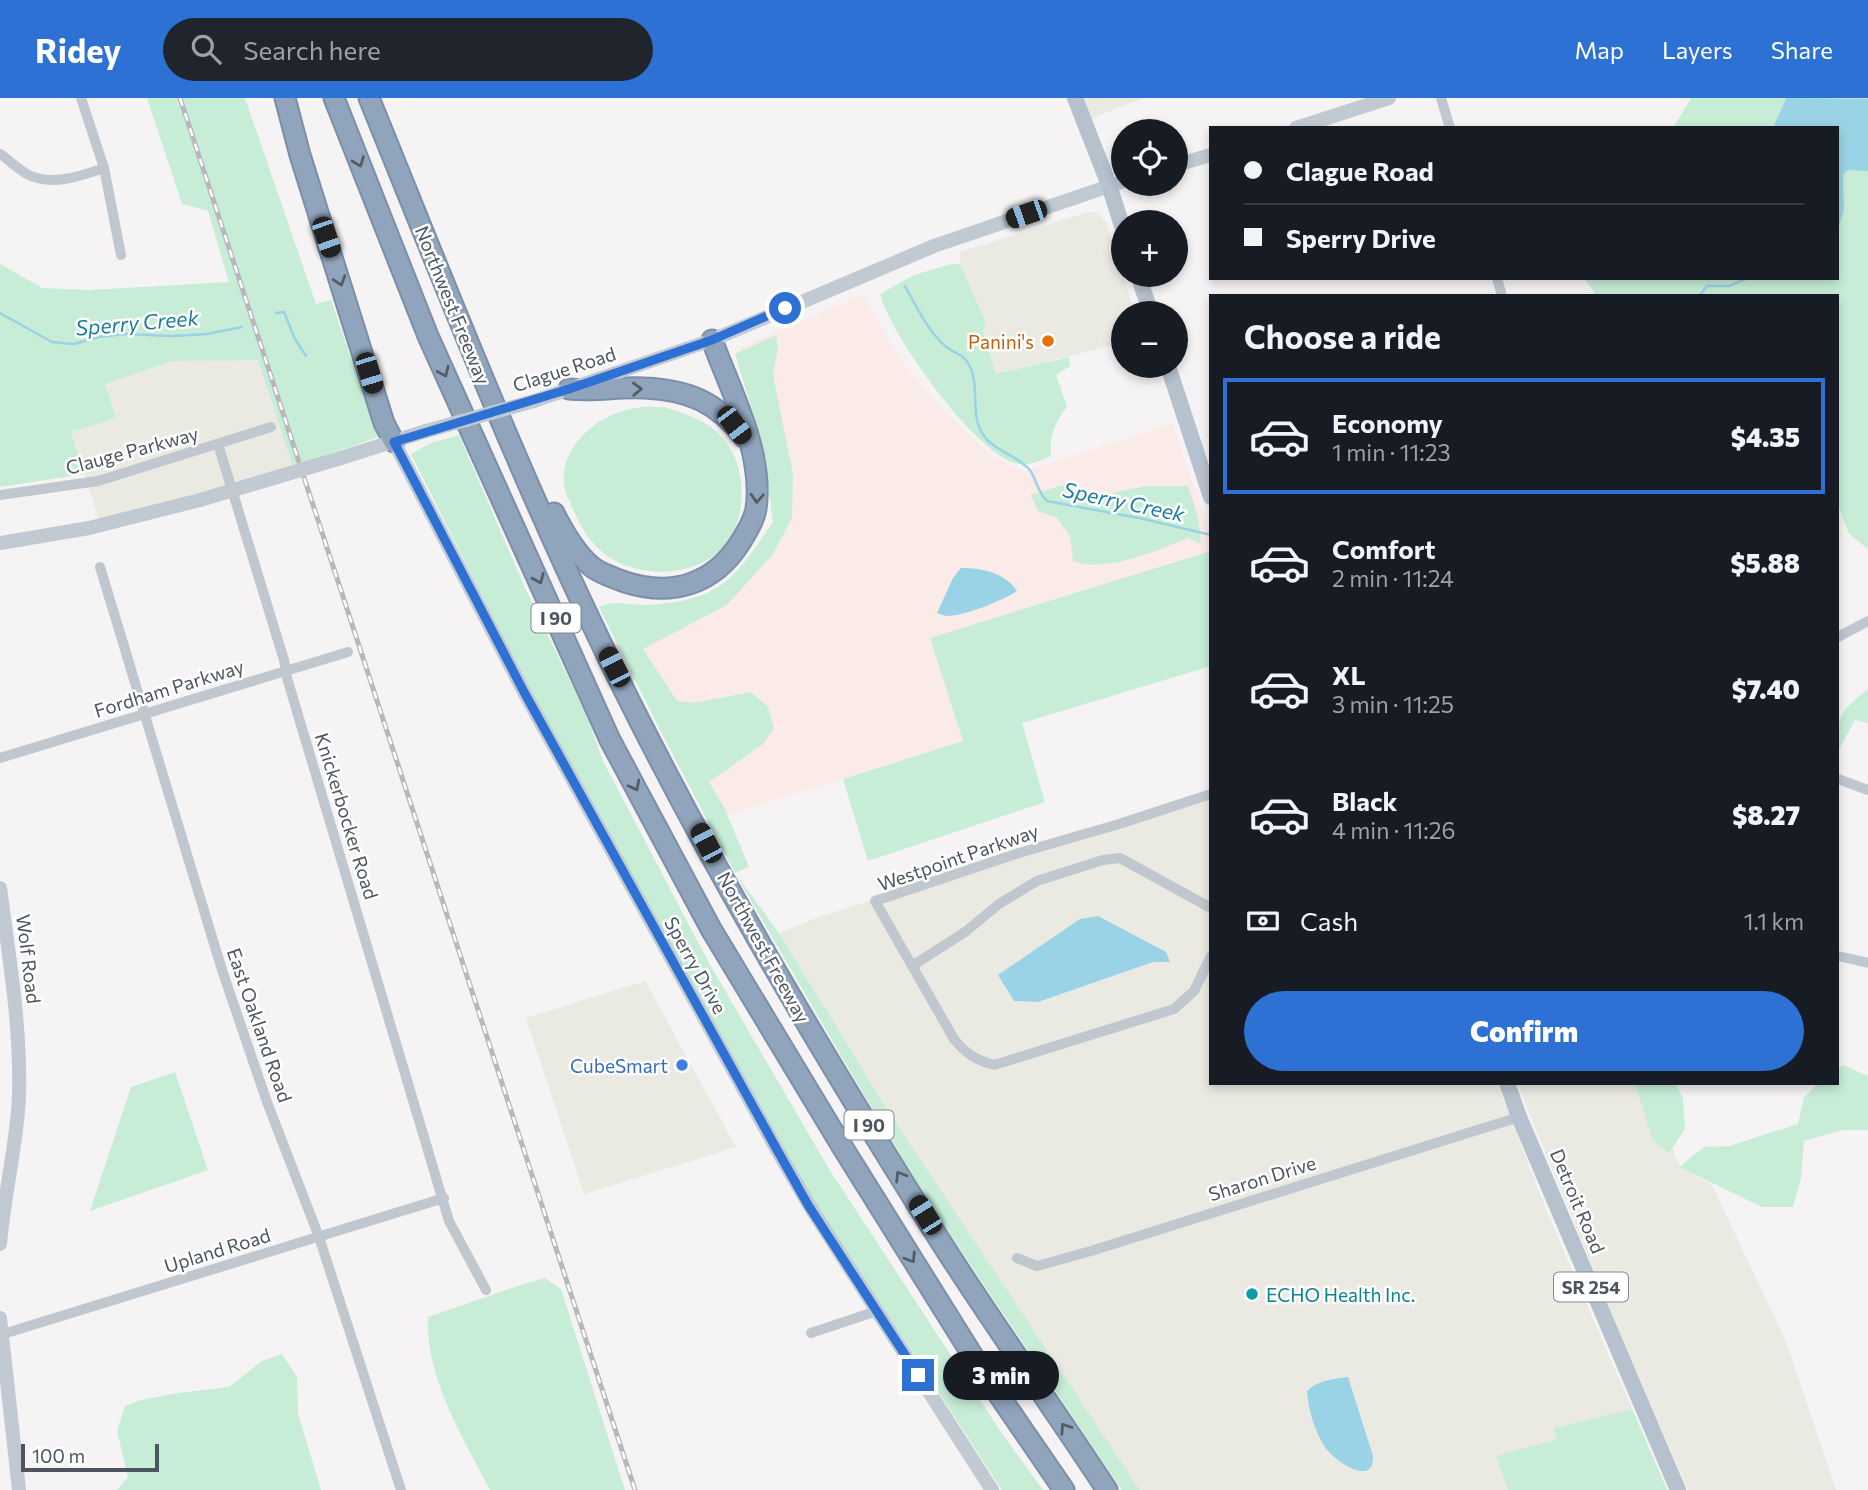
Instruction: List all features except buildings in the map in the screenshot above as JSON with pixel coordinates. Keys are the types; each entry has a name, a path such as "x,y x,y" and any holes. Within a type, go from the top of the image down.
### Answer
{"highway":[{"path":"285,98 319,217 384,423 394,442"},
{"name":"Northwest Freeway","path":"334,98 428,337 610,740 711,929 836,1138 981,1369 1064,1490"},
{"name":"Northwest Freeway","path":"369,98 507,436 592,624 657,753 780,979 946,1250 1107,1490"},
{"path":"507,436 535,476 562,529 591,567 647,589 675,589 705,578 730,559 747,532 756,511 758,472 752,448 712,340"},
{"path":"569,389 591,392 644,387 696,396 718,410 752,448"}],"main road":[{"path":"1075,98 1111,173"},
{"path":"1172,378 1209,491"},
{"name":"Detroit Road","path":"1508,1085 1678,1490"}],"street":[{"path":"81,98 104,168 121,255"},
{"path":"1302,126 1389,98"},
{"path":"1441,98 1449,126"},
{"path":"0,154 28,175 51,180 76,178 104,168"},
{"path":"1188,162 1209,156"},
{"name":"Clague Road","path":"0,543 89,528 200,500 534,401 712,340 934,246 1111,185"},
{"name":"Clauge Parkway","path":"0,495 98,481 271,427"},
{"name":"Sperry Drive","path":"394,442 524,692 808,1205 992,1490"},
{"name":"Knickerbocker Road","path":"218,444 449,1221 486,1290"},
{"name":"East Oakland Road","path":"100,566 222,970 267,1102 319,1237 401,1490"},
{"path":"1839,636 1868,621"},
{"name":"Fordham Parkway","path":"0,758 348,652"},
{"path":"1839,779 1868,790"},
{"name":"Westpoint Parkway","path":"1209,795 875,901 954,1039 965,1052 977,1060 994,1065 1174,1009 1194,991 1209,960"},
{"path":"912,966 965,932 999,904 1037,881 1103,860 1120,858 1209,907"},
{"name":"Wolf Road","path":"0,888 18,1026 19,1063 16,1133 0,1244"},
{"path":"1839,956 1868,963"},
{"name":"Sharon Drive","path":"1017,1258 1037,1266 1519,1117"},
{"name":"Upland Road","path":"0,1335 444,1198"},
{"path":"811,1333 877,1311"},
{"path":"0,1318 19,1490"}],"shaded area":[{"path":"1075,98 1144,98 1084,121"},
{"path":"1088,212 1097,213 1106,222 1111,238 1111,287 1127,287 1131,301 1111,301 1111,346 996,374 983,332 986,321 960,264 960,252"},
{"path":"863,295 900,359 938,405 994,457 1023,472 1173,423 1209,532 1209,552 930,638 963,741 720,817 627,636 708,607 777,535 774,437 740,347"},
{"path":"258,359 293,467 99,520 71,432 115,417 105,384 173,361"},
{"path":"1209,795 1209,1085 1498,1085 1547,1212 1667,1490 1140,1490 890,1114 779,933 819,917"},
{"path":"645,981 736,1147 584,1194 526,1018"},
{"path":"1518,1085 1636,1085 1652,1140 1670,1152 1672,1148 1680,1167 1712,1185 1787,1344 1836,1490 1688,1490 1613,1317"}],"green space":[{"path":"147,98 245,98 316,304 331,300 378,437 293,467 258,360 173,361 105,384 116,418 71,432 84,474 0,487 0,264 42,288 89,290 229,282 208,211 182,204"},
{"path":"1691,98 1868,98 1868,549 1849,534 1839,508 1839,294 1596,294 1585,280 1839,280 1839,126 1674,126"},
{"path":"960,264 986,322 983,332 996,374 1069,357 1070,366 1056,375 1067,406 1054,430 1051,456 1029,464 1015,463 978,438 916,362 887,312 880,294 914,275"},
{"path":"776,335 778,349 773,375 793,474 792,518 773,554 727,605 643,649 677,701 694,703 751,692 768,707 774,728 763,744 709,782 724,807 749,867 735,873 599,607 611,603 648,605 673,602 710,592 747,559 773,522 762,442 735,354"},
{"path":"644,407 664,407 685,414 716,431 736,460 742,495 740,514 734,531 725,545 712,557 683,569 651,571 620,563 591,541 566,493 564,470 569,456 585,433 609,416"},
{"path":"459,435 526,590 586,714 603,761 709,963 829,1169 1003,1435 1043,1490 1002,1490 807,1190 531,694 411,454 431,443"},
{"path":"1063,485 1098,496 1146,486 1188,486 1198,517 1201,544 1188,538 1131,559 1100,564 1073,561 1070,536 1057,518 1038,511 1031,495"},
{"path":"1209,552 1209,667 1022,723 1045,802 868,861 843,779 963,741 930,638"},
{"path":"1868,689 1868,723 1855,720 1839,749 1840,721 1851,703"},
{"path":"735,873 779,933 890,1114 1140,1490 1122,1490 935,1212"},
{"path":"1843,1065 1868,1076 1868,1130 1843,1130 1804,1141 1801,1178 1793,1207 1762,1207 1679,1167 1704,1147 1729,1146 1798,1124 1804,1097 1817,1085 1839,1085 1839,1068"},
{"path":"175,1072 208,1170 90,1211 131,1087"},
{"path":"1636,1085 1676,1085 1683,1098 1685,1129 1669,1153 1652,1140"},
{"path":"545,1278 561,1289 625,1490 490,1490 439,1384 429,1340 428,1317"},
{"path":"282,1354 297,1377 298,1413 321,1490 117,1490 128,1477 117,1431 125,1406 178,1393 229,1387 262,1361"},
{"path":"1632,1409 1667,1490 1508,1490 1496,1456 1557,1439 1554,1428"}],"water":[{"path":"1786,98 1868,99 1868,171 1848,170 1843,175 1844,210 1839,226 1839,126 1774,126"},
{"path":"961,568 993,573 1006,580 1017,591 994,603 964,613 948,616 937,613 953,578"},
{"path":"1098,916 1166,952 1170,962 1153,962 1038,1002 1014,1001 998,975 1080,919"},
{"path":"1348,1377 1373,1456 1371,1466 1367,1470 1351,1468 1327,1450 1317,1432 1309,1404 1307,1391 1311,1387"}],"waterway":[{"name":"Sperry Creek","path":"1701,294 1707,286 1729,286 1743,280"},
{"name":"Sperry Creek","path":"905,286 932,332 946,347 964,358 971,368 975,386 976,416 982,433 992,444 1029,469 1047,501 1209,535"},
{"path":"276,313 284,312 295,339 306,356"},
{"name":"Sperry Creek","path":"0,313 52,342 74,344 124,334 207,334 242,327"}],"railway":[{"path":"180,98 635,1490"}],"place":[{"name":"Panini's","path":"1048,341"},
{"name":"CubeSmart","path":"682,1065"},
{"name":"ECHO Health Inc.","path":"1252,1294"}],"route":[{"path":"785,308 712,340 534,401 394,442 524,692 808,1205 918,1375"}]}
